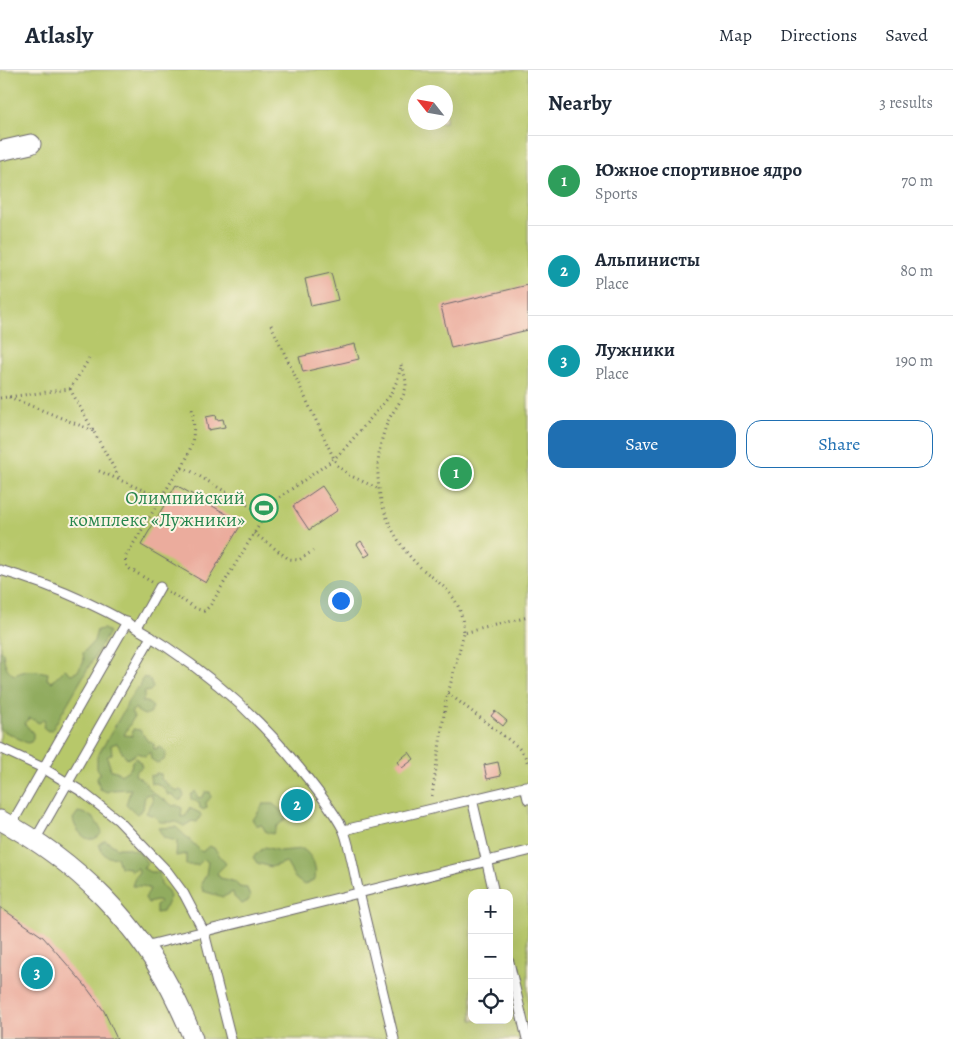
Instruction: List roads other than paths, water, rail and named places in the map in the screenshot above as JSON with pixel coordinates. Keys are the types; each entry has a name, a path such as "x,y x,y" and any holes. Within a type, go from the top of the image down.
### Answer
{"street":[{"path":"0,151 31,144"},
{"path":"5,822 34,840 90,884 111,905 145,946 168,984 192,1039"}],"lane":[{"path":"0,570 67,593 127,622 152,637 201,672 251,714 298,766 315,787 344,830 394,1039"},
{"path":"137,628 160,587"},
{"path":"5,822 43,768 127,622"},
{"path":"34,840 152,637"},
{"path":"0,748 68,782 118,820 156,858 184,894 204,932 231,1039"},
{"path":"344,830 526,786 528,799"},
{"path":"472,799 493,889"},
{"path":"145,946 528,851"},
{"path":"513,979 527,1039"}],"place":[{"name":"Южное спортивное ядро","path":"456,473"},
{"name":"Олимпийский комплекс «Лужники»","path":"264,508"},
{"name":"Альпинисты","path":"297,805"},
{"name":"Лужники","path":"37,973"}]}
